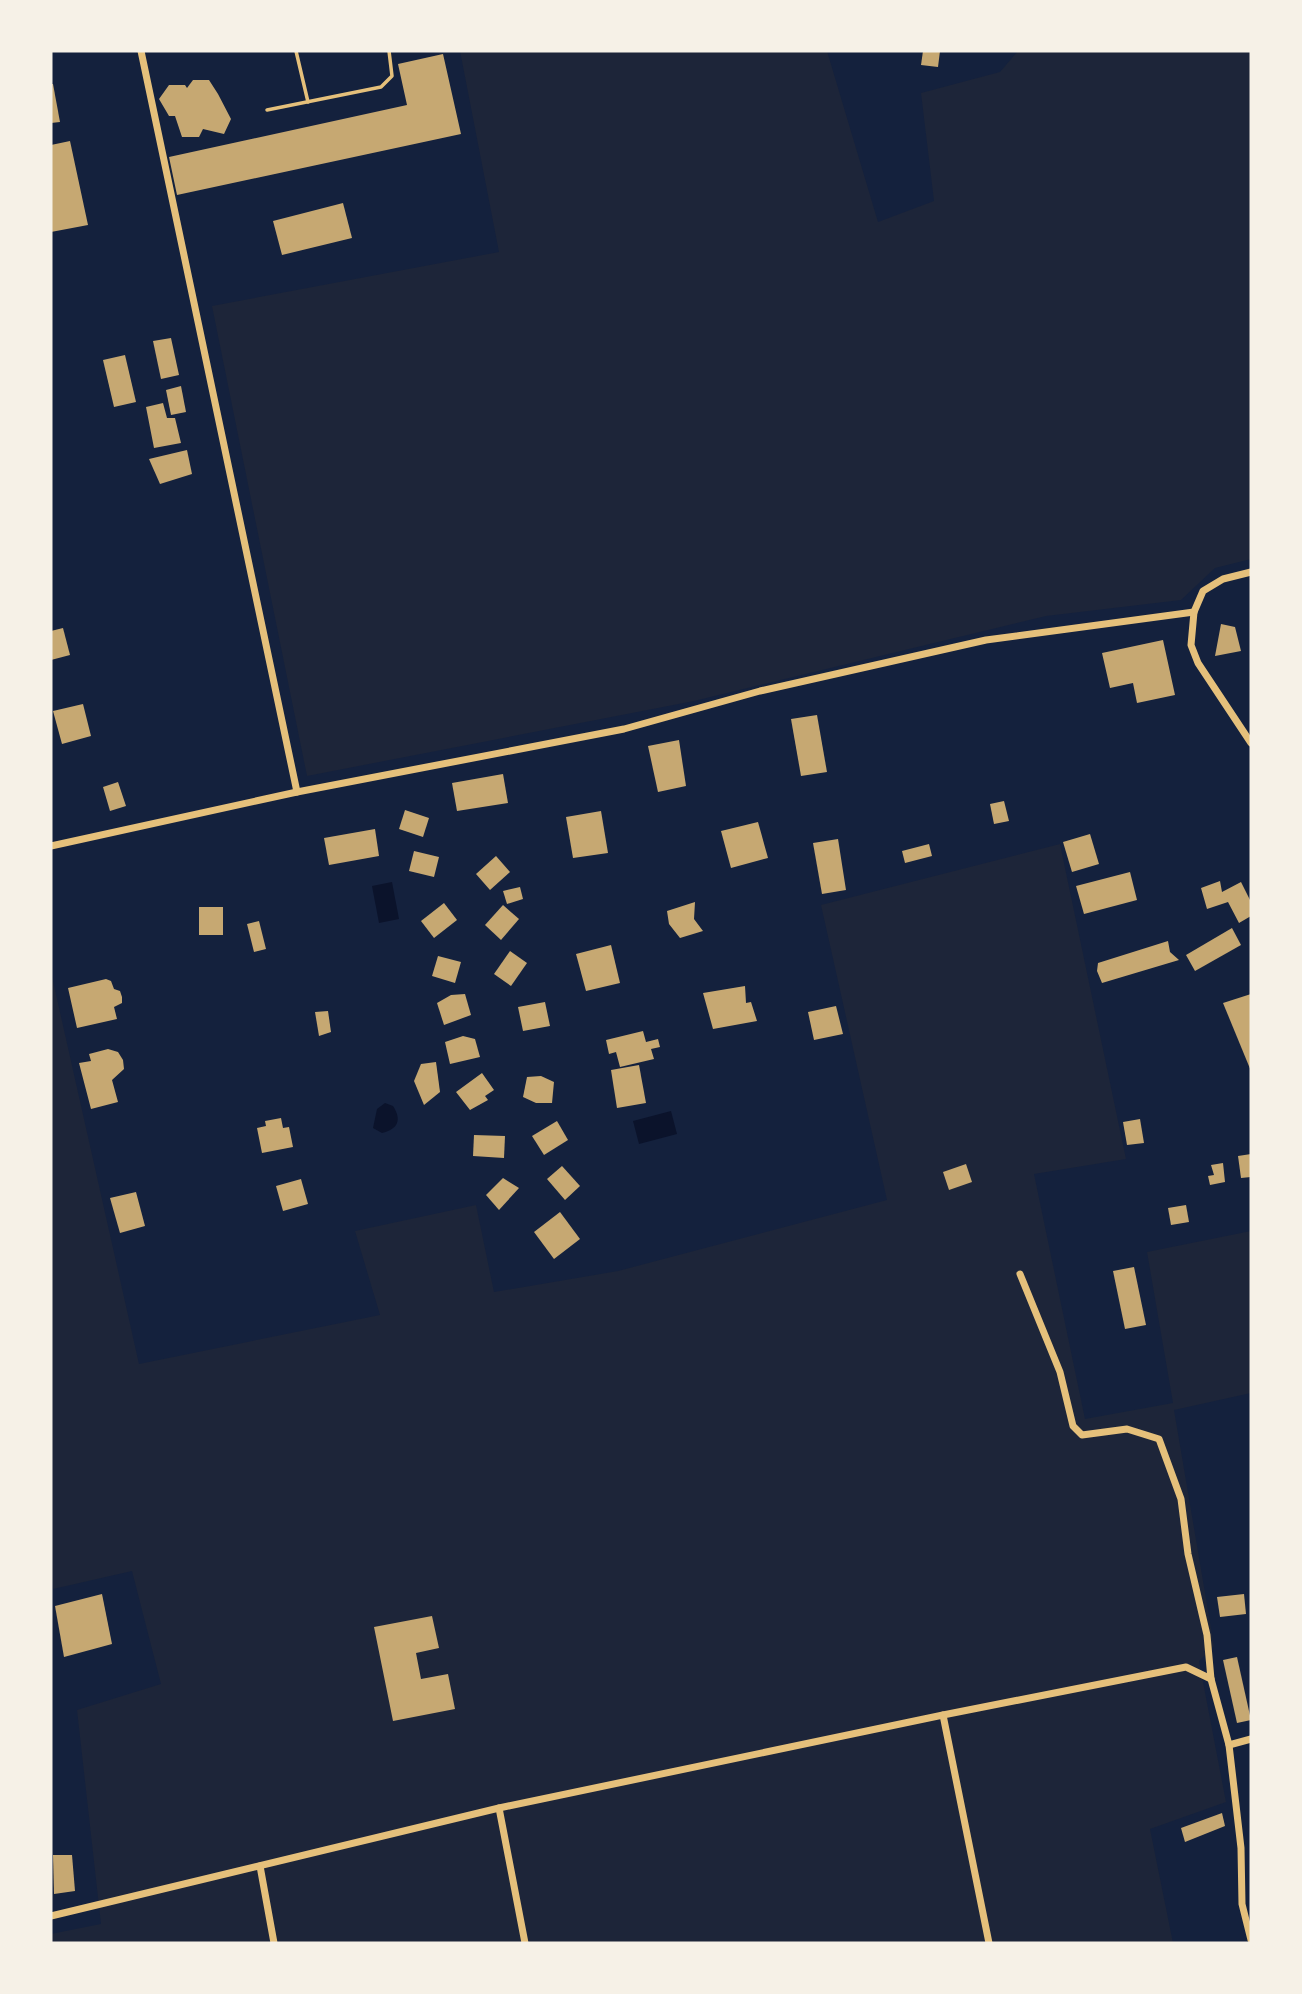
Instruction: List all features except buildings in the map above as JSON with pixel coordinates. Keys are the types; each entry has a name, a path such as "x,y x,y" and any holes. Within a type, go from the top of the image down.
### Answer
{"street":[{"path":"141,51 296,792"},
{"path":"1251,572 1213,583 1203,591 1194,612 1191,645 1198,663 1251,743"},
{"path":"51,846 296,792 624,729 760,691 986,640 1194,612"},
{"path":"1020,1274 1060,1372 1073,1426 1082,1436 1127,1429 1159,1438 1181,1499 1188,1554 1207,1635 1211,1679 1228,1745 1241,1848 1242,1904 1251,1940"},
{"path":"51,1916 499,1808 943,1715 1186,1667 1211,1679"},
{"path":"943,1715 989,1943"},
{"path":"1228,1745 1251,1739"},
{"path":"499,1808 525,1943"},
{"path":"260,1866 274,1943"}],"lane":[{"path":"296,51 308,102"},
{"path":"267,110 386,84 393,72 389,51"}],"shaded area":[{"path":"460,51 827,51 878,222 934,201 921,93 1000,72 1018,51 1251,51 1251,559 1215,568 1181,600 1046,616 694,701 307,776 212,306 499,252"},
{"path":"1060,844 1126,1159 1034,1174 1085,1419 1173,1403 1147,1252 1251,1231 1251,1393 1174,1410 1214,1646 1199,1661 1226,1802 1150,1829 1173,1943 51,1943 51,1934 101,1924 77,1710 161,1684 132,1571 53,1589 51,972 139,1364 380,1315 355,1231 476,1205 494,1292 618,1271 887,1200 821,905"},
{"path":"392,882 399,919 379,923 372,886"},
{"path":"385,1103 393,1106 398,1120 392,1129 382,1133 373,1128 377,1109"},
{"path":"671,1111 677,1134 639,1144 633,1121"}]}
